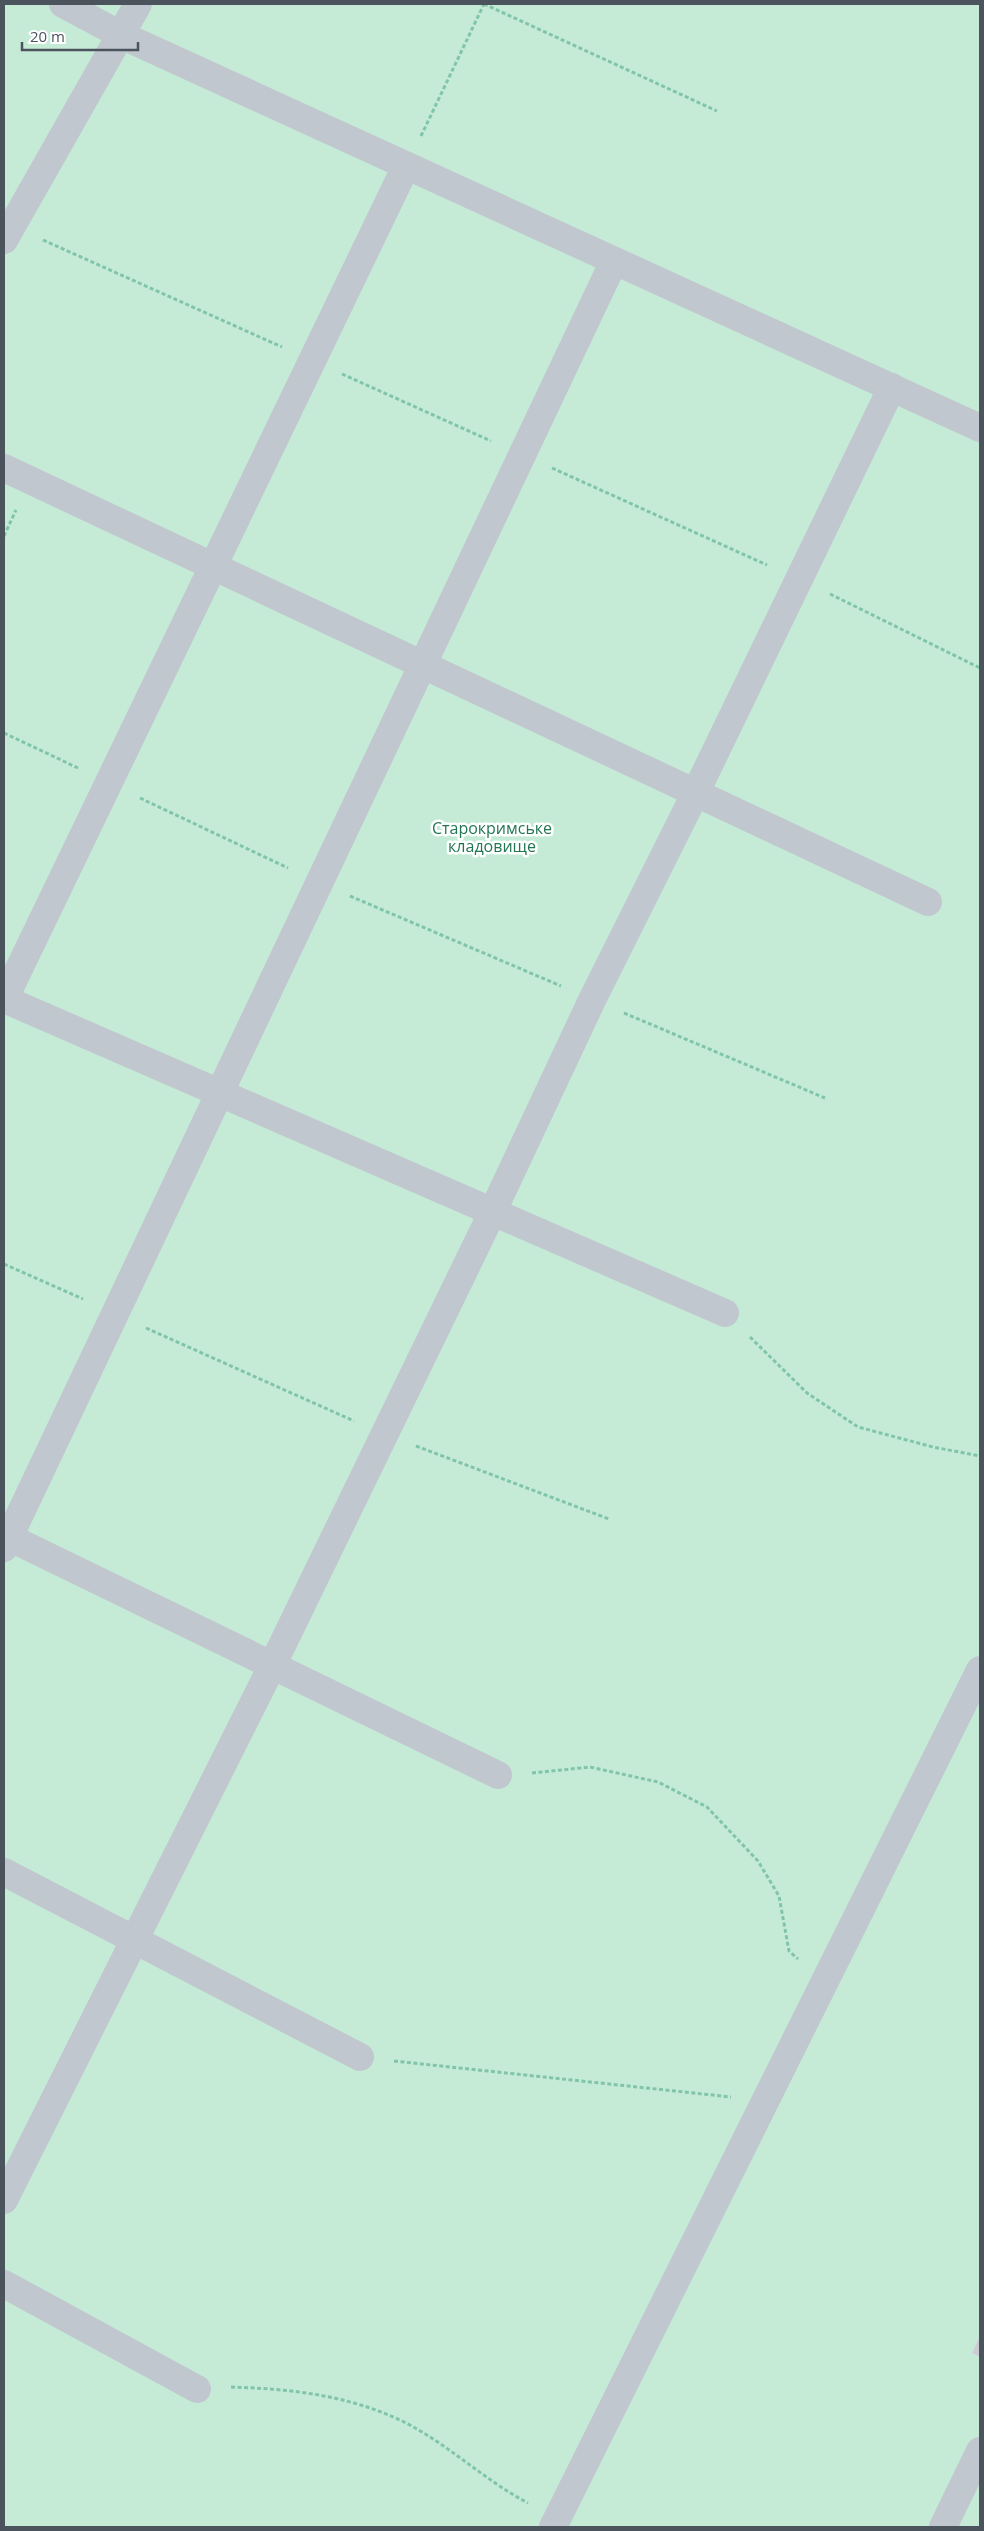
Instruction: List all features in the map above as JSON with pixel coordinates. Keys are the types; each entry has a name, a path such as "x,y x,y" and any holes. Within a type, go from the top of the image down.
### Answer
{"lane":[{"path":"63,4 121,35 980,428"},
{"path":"8,233 138,4"},
{"path":"406,166 4,1000 725,1313"},
{"path":"498,1775 5,1540 614,261"},
{"path":"4,2200 272,1666 492,1212 592,1000 696,792 892,387"},
{"path":"4,468 928,902"},
{"path":"555,2523 980,1670"},
{"path":"4,1872 360,2058"},
{"path":"4,2284 197,2389"},
{"path":"942,2527 980,2450"}],"path":[{"path":"406,166 484,4 717,111"},
{"path":"8,233 312,360 799,579 980,668"},
{"path":"4,733 319,882 825,1098"},
{"path":"4,1264 384,1435 609,1519"},
{"path":"725,1313 807,1393 858,1427 933,1447 980,1456"},
{"path":"498,1775 590,1767 658,1782 707,1807 758,1861 780,1896 789,1951 824,1984"},
{"path":"360,2058 725,2095 762,2108"},
{"path":"197,2389 224,2387 287,2389 346,2400 404,2423 555,2523"}],"green space":[{"name":"Старокримське кладовище","path":"4,4 980,4 980,2527 4,2527"}],"building":[{"path":"980,2336 980,2357 972,2353"}]}
